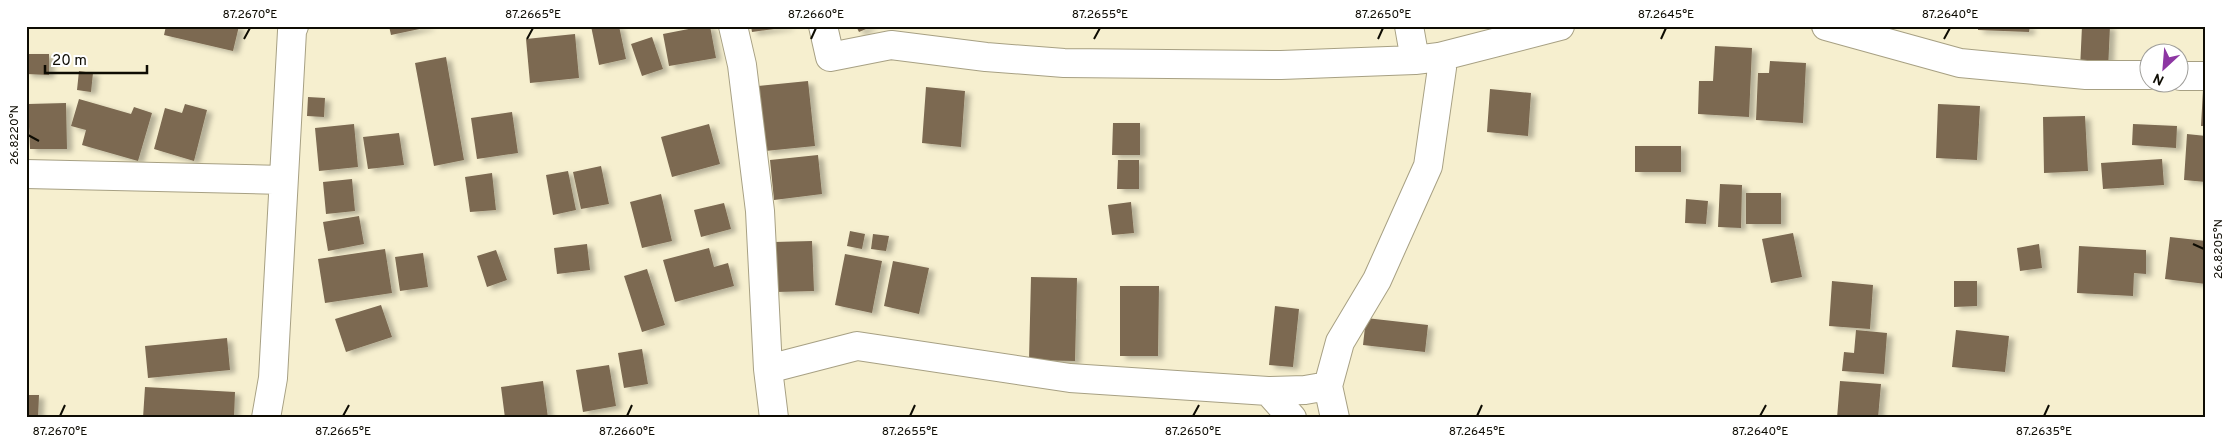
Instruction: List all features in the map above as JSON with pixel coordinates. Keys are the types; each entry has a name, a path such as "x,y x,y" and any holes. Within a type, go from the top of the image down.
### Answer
{"street":[{"path":"266,418 273,378 283,180 292,31 294,26"},
{"path":"733,26 742,65 760,211 768,368 774,418"},
{"path":"823,26 830,57 891,45 986,57 1064,63 1282,65 1427,59 1560,26"},
{"path":"1336,418 1328,386 1340,342 1377,280 1428,166 1442,68 1427,59 1409,26"},
{"path":"1826,26 1960,63 2086,75 2140,75"},
{"path":"2190,76 2206,76"},
{"path":"26,174 283,180"},
{"path":"768,368 857,346 1070,378 1268,391 1305,390 1328,386"},
{"path":"1268,391 1292,418"}],"building":[{"path":"166,26 239,26 233,51 164,35"},
{"path":"389,26 429,26 429,27 391,35"},
{"path":"591,26 619,26 626,59 599,65"},
{"path":"710,26 716,58 669,66 663,34"},
{"path":"751,26 788,26 789,27 752,32"},
{"path":"856,26 873,26 859,32"},
{"path":"1978,26 2030,26 2029,32 1978,30"},
{"path":"2082,26 2110,26 2108,70 2080,69"},
{"path":"575,34 579,78 530,83 526,39"},
{"path":"652,37 663,69 642,76 631,44"},
{"path":"1715,46 1752,48 1749,117 1698,114 1699,81 1713,81"},
{"path":"26,54 49,54 49,75 26,74"},
{"path":"446,57 464,160 434,166 415,63"},
{"path":"1770,61 1806,63 1803,123 1756,120 1758,73 1769,73"},
{"path":"79,71 93,73 91,92 77,90"},
{"path":"808,81 815,146 765,151 758,86"},
{"path":"926,87 965,91 961,147 922,143"},
{"path":"1490,89 1531,93 1528,136 1487,132"},
{"path":"2203,90 2206,90 2206,126 2201,126"},
{"path":"308,97 325,98 324,117 307,116"},
{"path":"79,99 131,114 134,107 152,113 138,161 82,145 86,130 71,126"},
{"path":"66,103 67,149 30,149 28,104"},
{"path":"185,104 207,110 194,161 154,149 165,108 182,113"},
{"path":"1938,104 1980,106 1977,160 1936,158"},
{"path":"512,112 518,153 477,159 471,118"},
{"path":"2085,116 2088,171 2044,173 2043,117"},
{"path":"1113,123 1140,123 1140,155 1112,155"},
{"path":"354,124 358,167 319,171 315,128"},
{"path":"709,124 720,164 672,177 661,137"},
{"path":"2133,124 2177,126 2176,148 2132,145"},
{"path":"399,133 404,165 368,169 363,137"},
{"path":"2187,134 2206,136 2206,182 2184,180"},
{"path":"1635,146 1681,146 1681,172 1635,172"},
{"path":"818,155 822,194 774,200 770,160"},
{"path":"2162,159 2164,185 2103,189 2101,163"},
{"path":"1118,160 1139,160 1139,189 1117,189"},
{"path":"601,166 609,204 581,209 573,172"},
{"path":"568,171 576,210 553,215 546,175"},
{"path":"492,173 496,210 470,212 465,177"},
{"path":"352,179 355,211 326,214 323,182"},
{"path":"1720,184 1742,185 1741,228 1718,227"},
{"path":"1746,193 1781,193 1781,224 1746,224"},
{"path":"661,194 672,241 642,248 630,202"},
{"path":"1686,199 1708,201 1706,224 1685,223"},
{"path":"1131,202 1134,233 1112,235 1108,205"},
{"path":"724,203 731,229 701,237 694,210"},
{"path":"359,216 364,244 328,251 323,222"},
{"path":"850,231 865,234 862,249 847,246"},
{"path":"1793,233 1802,277 1771,283 1762,239"},
{"path":"873,234 889,236 886,251 871,249"},
{"path":"2170,237 2206,241 2206,284 2165,279"},
{"path":"812,241 814,291 776,292 774,242"},
{"path":"587,244 590,270 557,274 554,248"},
{"path":"2039,244 2042,268 2020,271 2017,248"},
{"path":"2079,246 2146,250 2146,274 2134,273 2133,296 2077,293"},
{"path":"709,248 714,267 728,263 734,286 675,302 663,260"},
{"path":"385,249 392,293 325,303 318,259"},
{"path":"496,250 507,280 487,287 477,256"},
{"path":"423,253 428,287 400,291 395,257"},
{"path":"845,254 882,261 872,313 835,305"},
{"path":"893,261 929,268 919,314 884,306"},
{"path":"647,269 665,325 642,332 624,276"},
{"path":"1031,277 1077,278 1075,361 1029,360"},
{"path":"1832,281 1873,285 1870,329 1829,326"},
{"path":"1954,281 1977,281 1977,306 1954,307"},
{"path":"1120,286 1159,286 1158,356 1120,356"},
{"path":"381,305 392,337 346,352 335,319"},
{"path":"1275,306 1299,309 1293,367 1269,365"},
{"path":"1366,318 1428,325 1425,352 1363,345"},
{"path":"1856,330 1887,333 1884,374 1842,371 1844,352 1854,353"},
{"path":"1956,330 2009,336 2005,372 1952,367"},
{"path":"227,338 230,370 148,378 145,346"},
{"path":"642,349 648,384 624,388 618,353"},
{"path":"609,365 616,406 583,412 576,370"},
{"path":"543,381 548,418 505,418 501,387"},
{"path":"1840,381 1881,384 1878,418 1837,418"},
{"path":"145,387 235,392 234,418 143,418"},
{"path":"26,395 39,395 38,418 26,418"}]}
